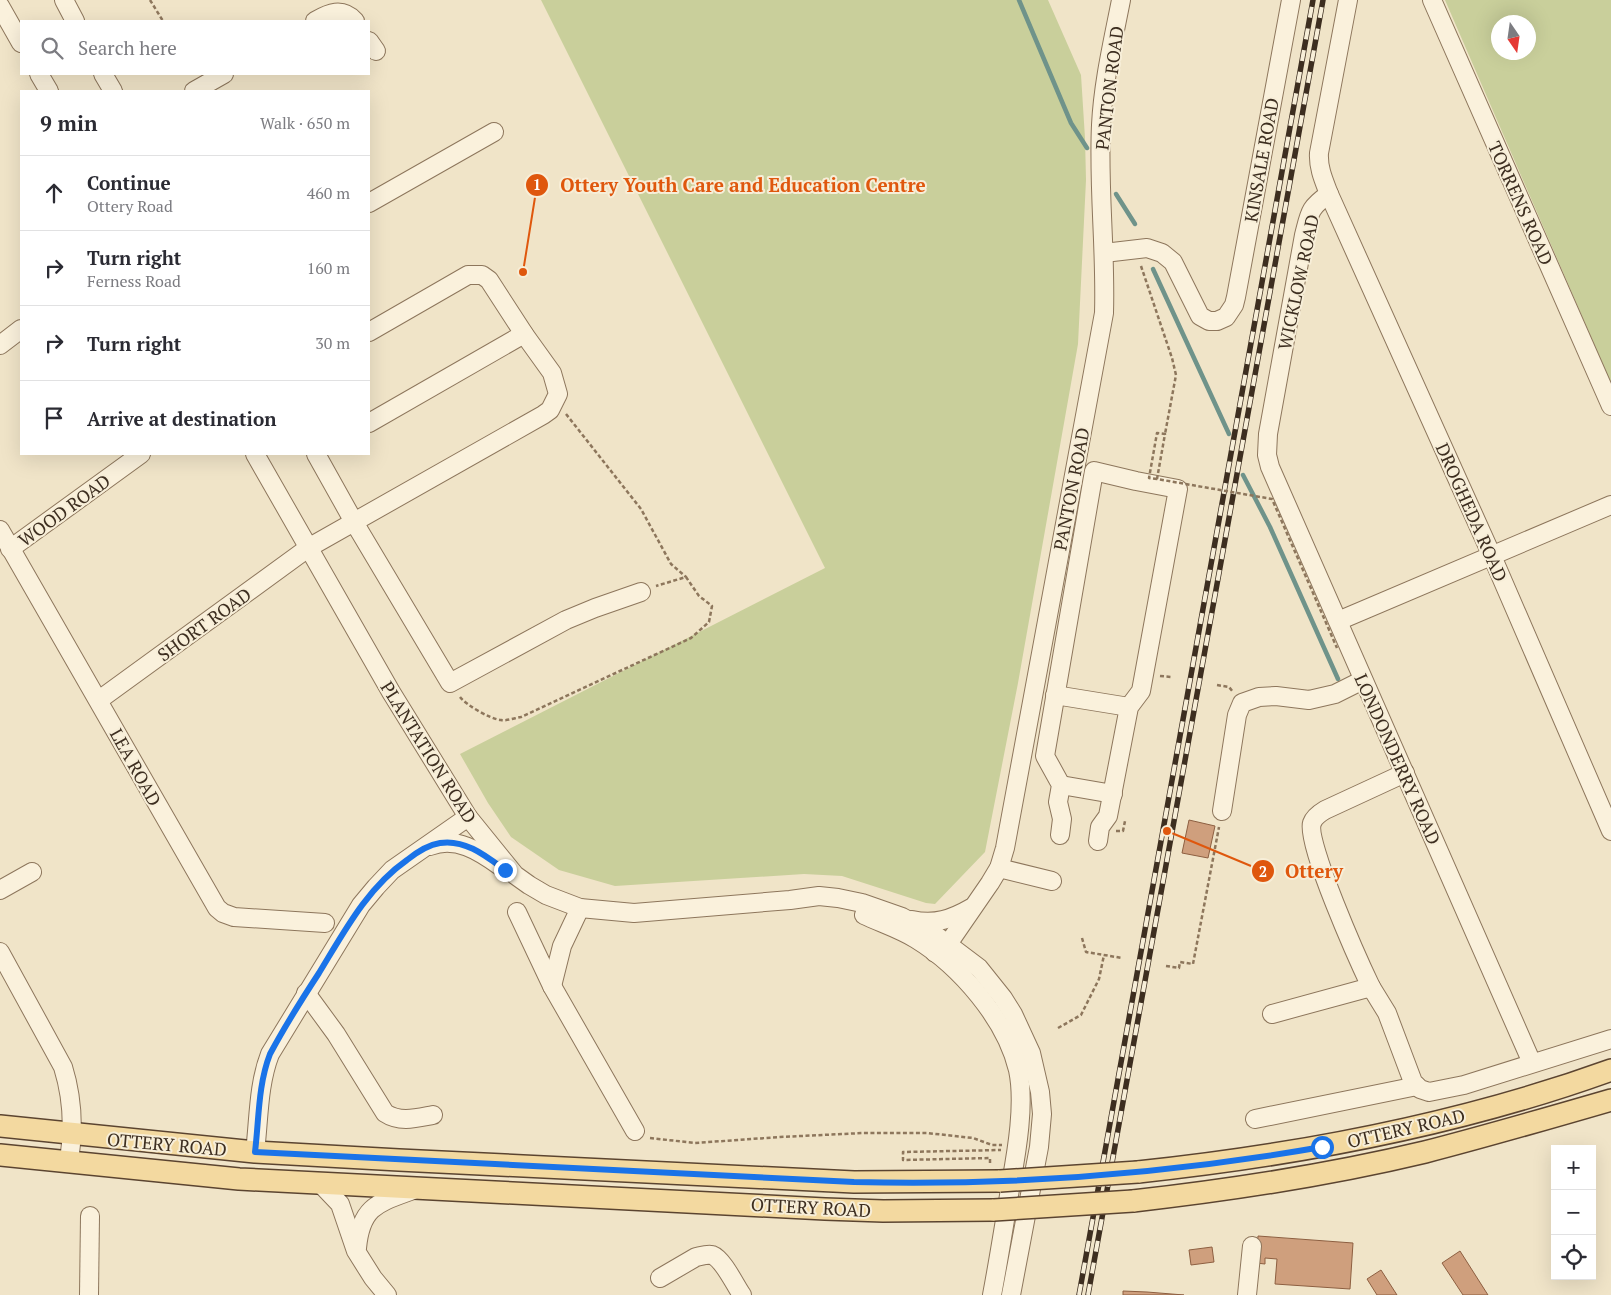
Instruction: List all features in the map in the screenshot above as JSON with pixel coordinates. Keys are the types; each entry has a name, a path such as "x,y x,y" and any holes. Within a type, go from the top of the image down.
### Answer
{"main road":[{"name":"OTTERY ROAD","path":"0,1126 255,1152 854,1182 995,1173 1138,1172 1265,1156 1378,1136 1475,1112 1611,1070"},
{"name":"OTTERY ROAD","path":"0,1155 239,1179 320,1184 527,1192 825,1209 883,1211 994,1210 1133,1201 1262,1185 1414,1154 1611,1100"}],"street":[{"path":"64,0 74,20"},
{"name":"PANTON ROAD","path":"941,949 999,868 1005,848 1052,586 1102,328 1105,294 1100,162 1101,123 1120,0"},
{"name":"KINSALE ROAD","path":"1147,248 1162,253 1172,262 1200,316 1209,321 1217,321 1226,317 1234,305 1236,297 1290,0"},
{"name":"WICKLOW ROAD","path":"1267,455 1268,434 1308,220 1316,204 1329,194 1320,168 1319,153 1348,0"},
{"name":"TORRENS ROAD","path":"1432,0 1611,406"},
{"path":"0,6 20,41"},
{"path":"316,20 338,11 345,13 354,20"},
{"path":"40,75 48,90"},
{"path":"104,75 112,90"},
{"path":"196,90 222,75"},
{"path":"370,202 494,132"},
{"name":"DROGHEDA ROAD","path":"1329,194 1492,556 1611,831"},
{"path":"1104,253 1147,248"},
{"path":"370,331 462,278 468,275 482,275 489,280 552,373 558,394 556,402"},
{"path":"0,345 20,330"},
{"path":"370,422 524,334"},
{"name":"SHORT ROAD","path":"99,700 308,548 543,415 556,402"},
{"name":"WOOD ROAD","path":"10,549 140,455"},
{"name":"PLANTATION ROAD","path":"256,455 391,692 468,818 515,875 529,885 580,908 618,913 642,913 819,896 838,898 862,903 902,918 934,934 941,949 976,991 992,1014 1010,1049 1018,1071 1020,1101 1018,1141 992,1295"},
{"path":"317,455 354,522 450,683 566,620 641,592"},
{"name":"LONDONDERRY ROAD","path":"1267,455 1276,483 1532,1063"},
{"path":"1060,835 1062,819 1058,802 1060,785 1045,756 1094,470 1136,482 1178,489 1141,691 1130,707 1108,816 1100,827 1098,841"},
{"path":"1338,621 1611,505"},
{"name":"LEA ROAD","path":"0,530 217,908 223,913 234,917 325,923"},
{"path":"1222,811 1237,715 1242,703 1276,696 1310,700 1335,694 1363,680"},
{"path":"1055,694 1130,707"},
{"path":"1405,773 1325,810 1312,822 1311,832 1314,845 1351,945 1371,987 1387,1013 1413,1082 1424,1091 1464,1085 1611,1039"},
{"path":"1060,785 1112,794"},
{"path":"255,1152 264,1070 278,1039 362,905 376,886 392,870 468,818"},
{"path":"422,848 449,842 468,846 515,875"},
{"path":"999,868 1052,881"},
{"path":"0,890 32,872"},
{"name":"PLANTATION ROAD","path":"790,900 858,912 979,968 1003,998 1023,1033 1037,1072 1042,1114 1039,1148 1011,1295"},
{"path":"552,986 562,946 580,908"},
{"path":"902,918 920,922 942,921 971,908"},
{"path":"517,912 552,986 635,1131"},
{"path":"0,952 63,1068 68,1083 73,1134 69,1161"},
{"path":"1272,1014 1371,987"},
{"path":"306,994 336,1034 390,1117 402,1120 433,1116"},
{"path":"1255,1119 1417,1086"},
{"path":"320,1184 340,1204 356,1251 373,1278 387,1295"},
{"path":"356,1251 358,1230 364,1217 376,1205 416,1188"},
{"path":"89,1295 90,1216"},
{"path":"1247,1295 1252,1246"},
{"path":"660,1278 696,1257 711,1255 725,1269 742,1295"}],"path":[{"path":"150,0 162,20"},
{"path":"1147,248 1141,267 1176,375 1157,479"},
{"path":"450,683 463,701 487,716 502,721 520,716 691,638 710,622 712,606 699,596 686,577 671,564 641,509 556,402"},
{"path":"1165,434 1157,433 1149,478 1272,499 1337,648"},
{"path":"641,592 686,577"},
{"path":"1161,676 1171,677"},
{"path":"1217,685 1229,687"},
{"path":"1166,966 1179,968 1180,962 1194,964 1222,811"},
{"path":"1082,938 1086,952 1122,958"},
{"path":"1058,1028 1081,1015 1099,979 1104,955"},
{"path":"635,1131 649,1138 695,1143 780,1137 927,1133 973,1138 992,1145 1010,1145"},
{"path":"995,1173 990,1158 903,1160 903,1152 1008,1150"}],"green space":[{"path":"541,0 1048,0 1081,75 1086,180 1078,344 1018,683 985,852 935,904 926,903 842,876 804,874 615,886 559,870 511,837 488,803 460,754 825,568"},
{"path":"1445,0 1611,0 1611,383"}],"building":[{"path":"1189,820 1215,826 1208,858 1182,853"},
{"path":"1258,1236 1353,1243 1350,1289 1275,1284 1277,1259 1265,1258 1265,1264 1256,1263"},
{"path":"1212,1247 1214,1262 1191,1265 1189,1250"},
{"path":"1460,1251 1488,1295 1463,1295 1442,1263"},
{"path":"1381,1270 1397,1295 1377,1295 1367,1279"},
{"path":"1123,1291 1147,1292 1184,1295 1123,1295"}],"waterway":[{"path":"1019,0 1071,123 1087,148"},
{"path":"1116,194 1135,224"},
{"path":"1153,269 1229,434"},
{"path":"1243,475 1270,527 1338,679"}],"railway":[{"path":"1079,1295 1313,0"},
{"path":"1088,1295 1323,0"}],"place":[{"name":"Ottery Youth Care and Education Centre","path":"523,272"},
{"name":"Ottery","path":"1167,831"}],"route":[{"path":"505,870 482,853 468,846 449,842 422,848 392,870 376,886 362,905 270,1054 264,1070 260,1095 255,1152 906,1183 1000,1182 1093,1176 1210,1164 1322,1147"}]}
